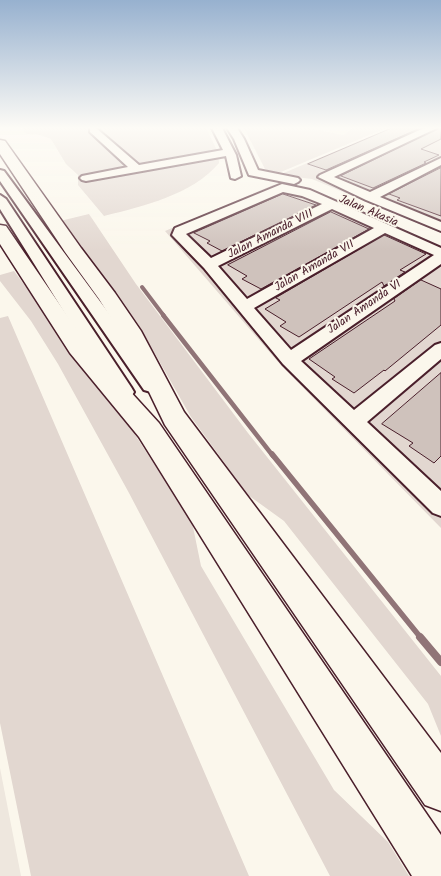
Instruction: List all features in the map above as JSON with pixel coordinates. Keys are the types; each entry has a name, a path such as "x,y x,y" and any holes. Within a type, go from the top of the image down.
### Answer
{"highway":[{"path":"17,169 74,252 108,297 133,336 161,424 440,876"},
{"path":"0,230 78,348 161,424 441,789"}],"street":[{"path":"86,178 132,169"},
{"path":"241,169 247,178"},
{"path":"245,169 247,178"},
{"path":"342,169 324,177 440,228"},
{"path":"375,200 428,169"},
{"path":"375,200 441,169"},
{"path":"0,173 161,424"},
{"name":"Jalan Akasia","path":"247,178 308,182 440,228"},
{"name":"Jalan Akasia","path":"247,178 314,189 441,244"},
{"path":"439,499 289,360 209,265 179,235 180,231 278,188 306,193 441,254"},
{"path":"0,199 161,424"},
{"name":"Jalan Amanda VIII","path":"209,265 332,204"},
{"name":"Jalan Amanda VII","path":"245,307 384,228"},
{"name":"Jalan Amanda VI","path":"289,360 441,257"},
{"path":"354,420 441,349"}],"shaded area":[{"path":"71,169 213,169 195,183 166,198 104,216 78,185 78,175"},
{"path":"265,169 288,169 276,174"},
{"path":"293,169 441,169 441,233 312,179 279,175"},
{"path":"283,184 317,194 441,249 441,528 279,363 165,231 273,185"},
{"path":"89,214 136,284 248,433 441,676 441,736 428,704 284,521 248,495 191,417 146,338 90,267 60,221"},
{"path":"14,271 126,421 192,522 201,566 334,790 388,842 409,876 330,876 129,493 58,364 31,321 0,281 0,275"},
{"path":"8,316 249,876 31,876 0,723 0,318"},
{"path":"0,768 21,876 0,876"}],"building":[{"path":"356,169 414,169 373,188 341,176"},
{"path":"441,169 441,216 397,200 400,198 389,194"},
{"path":"283,194 316,205 222,251 207,243 210,241 194,233"},
{"path":"331,212 369,229 261,289 242,279 247,276 228,265"},
{"path":"384,235 426,254 400,270 405,272 384,286 382,282 299,337 280,326 286,322 265,309 280,300 276,298"},
{"path":"421,280 441,289 441,325 385,371 354,393 332,379 335,377 309,359 395,301 394,299"},
{"path":"441,373 441,456 434,463 409,446 413,443 382,424"}],"waterway":[{"path":"142,287 164,316"},
{"path":"163,315 273,456"},
{"path":"272,454 421,638"},
{"path":"420,637 441,662"}]}
